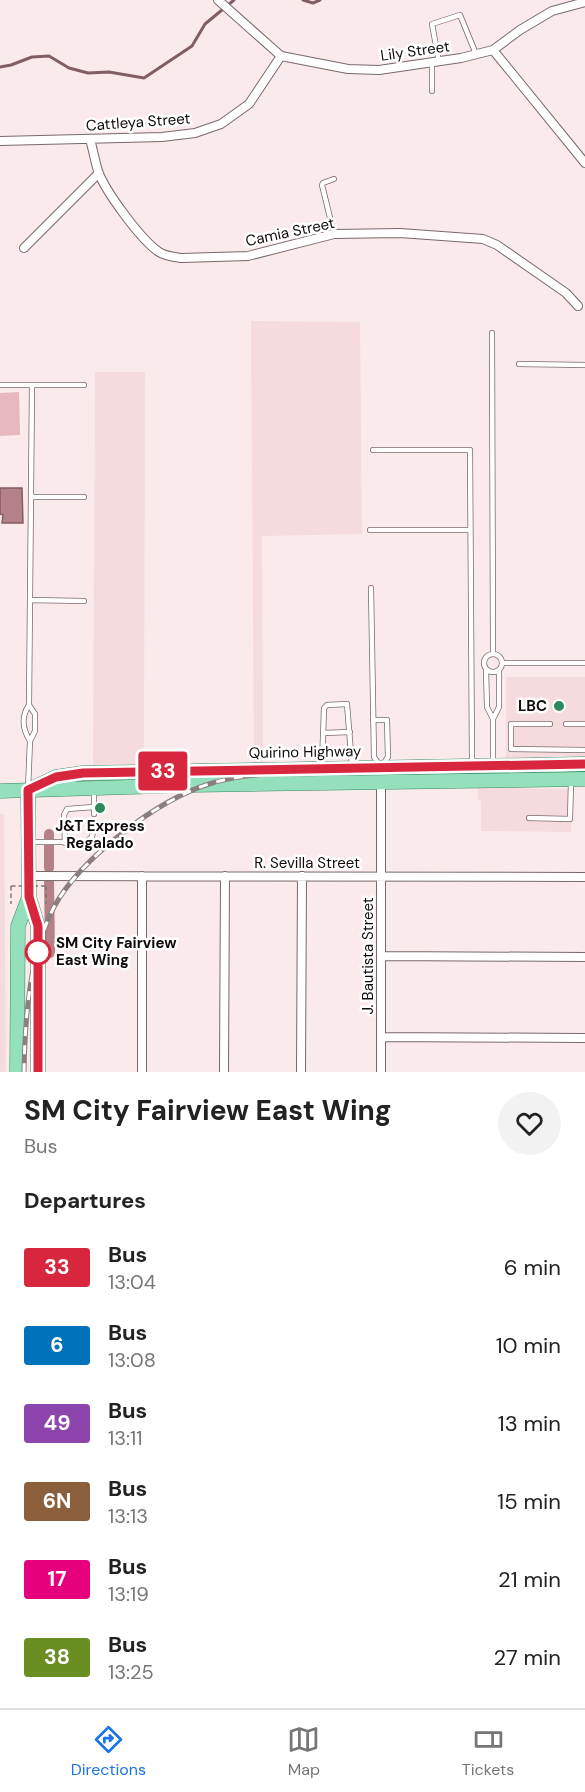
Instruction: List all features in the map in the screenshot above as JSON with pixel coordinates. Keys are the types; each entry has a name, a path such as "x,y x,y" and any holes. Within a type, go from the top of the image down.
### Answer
{"main road":[{"name":"Quirino Highway","path":"28,790 56,777 83,773 585,764"},
{"name":"Quirino Highway","path":"0,791 94,787 578,779"},
{"path":"28,790 29,897 38,926 38,1072"},
{"path":"17,1072 18,926 29,897"}],"street":[{"name":"Lily Street","path":"218,0 281,56 348,69 379,70 476,55 493,50"},
{"path":"585,2 552,11 493,50 585,163"},
{"name":"Cattleya Street","path":"0,141 195,133 221,124 249,104 281,56"},
{"name":"Camia Street","path":"90,139 99,173 120,206 144,238 159,252 170,256 181,258 248,256 334,234 400,233 483,239 497,245 566,293 578,306"},
{"path":"24,248 99,173"},
{"name":"J. Bautista Street","path":"381,767 381,1072"},
{"name":"R. Sevilla Street","path":"29,876 585,877"},
{"path":"142,876 142,1072"},
{"path":"224,1072 225,876"},
{"path":"301,1072 302,876"},
{"path":"382,956 585,957"},
{"path":"381,1036 585,1038"}],"lane":[{"path":"432,91 435,62 432,24 460,15 476,55"},
{"path":"334,179 322,185 334,234"},
{"path":"492,333 493,653"},
{"path":"519,364 585,364"},
{"path":"0,385 84,385"},
{"path":"30,741 24,731 24,714 29,705 32,385"},
{"path":"373,450 470,450 472,766"},
{"path":"31,497 84,497"},
{"path":"370,530 470,530"},
{"path":"371,588 373,720 374,757 381,767 388,757 387,720 373,720"},
{"path":"30,600 84,601"},
{"path":"493,653 500,656 502,663 499,670 499,707 493,719"},
{"path":"493,653 483,663 486,670 487,707 493,719 494,781"},
{"path":"502,663 585,663"},
{"path":"486,670 495,672 499,670"},
{"path":"28,790 30,741 35,731 35,714 29,705"},
{"path":"322,768 324,708 327,705 348,706 352,768"},
{"path":"550,724 511,723 511,749 585,750"},
{"path":"566,724 585,724"},
{"path":"323,733 350,732"},
{"path":"529,818 570,819 578,779"},
{"path":"94,787 94,814"},
{"path":"65,843 64,815 67,809 94,807"},
{"path":"29,842 82,843 89,840 94,832 94,825"}],"path":[{"path":"11,904 11,886 46,886 46,904"}],"shaded area":[{"path":"251,321 360,322 362,534 262,536 263,763 254,763"},
{"path":"95,372 145,372 144,765 93,766"},
{"path":"19,392 20,435 0,436 0,393"},
{"path":"0,488 22,488 23,523 2,523"},
{"path":"506,677 585,677 585,757 506,758"},
{"path":"478,788 573,789 571,832 481,831 481,801 478,800"},
{"path":"0,814 4,814 6,1072 0,1072"}],"waterway":[{"path":"0,67 32,57 49,56 69,68 88,73 109,72 144,78 192,46 205,24 234,0"},
{"path":"303,0 313,3 320,0"},
{"path":"49,834 49,868"},
{"path":"49,879 50,953"}],"railway":[{"path":"24,1072 30,988 39,946 54,907 66,889 101,851 144,817 166,803 209,784 276,773 585,768"}],"bus line":[{"name":"33","path":"38,1072 38,926 29,897 28,790 56,777 83,773 585,764"}],"place":[{"name":"LBC","path":"559,706"},
{"name":"J&T Express Regalado","path":"100,808"},
{"name":"SM City Fairview East Wing","path":"38,952"}]}
